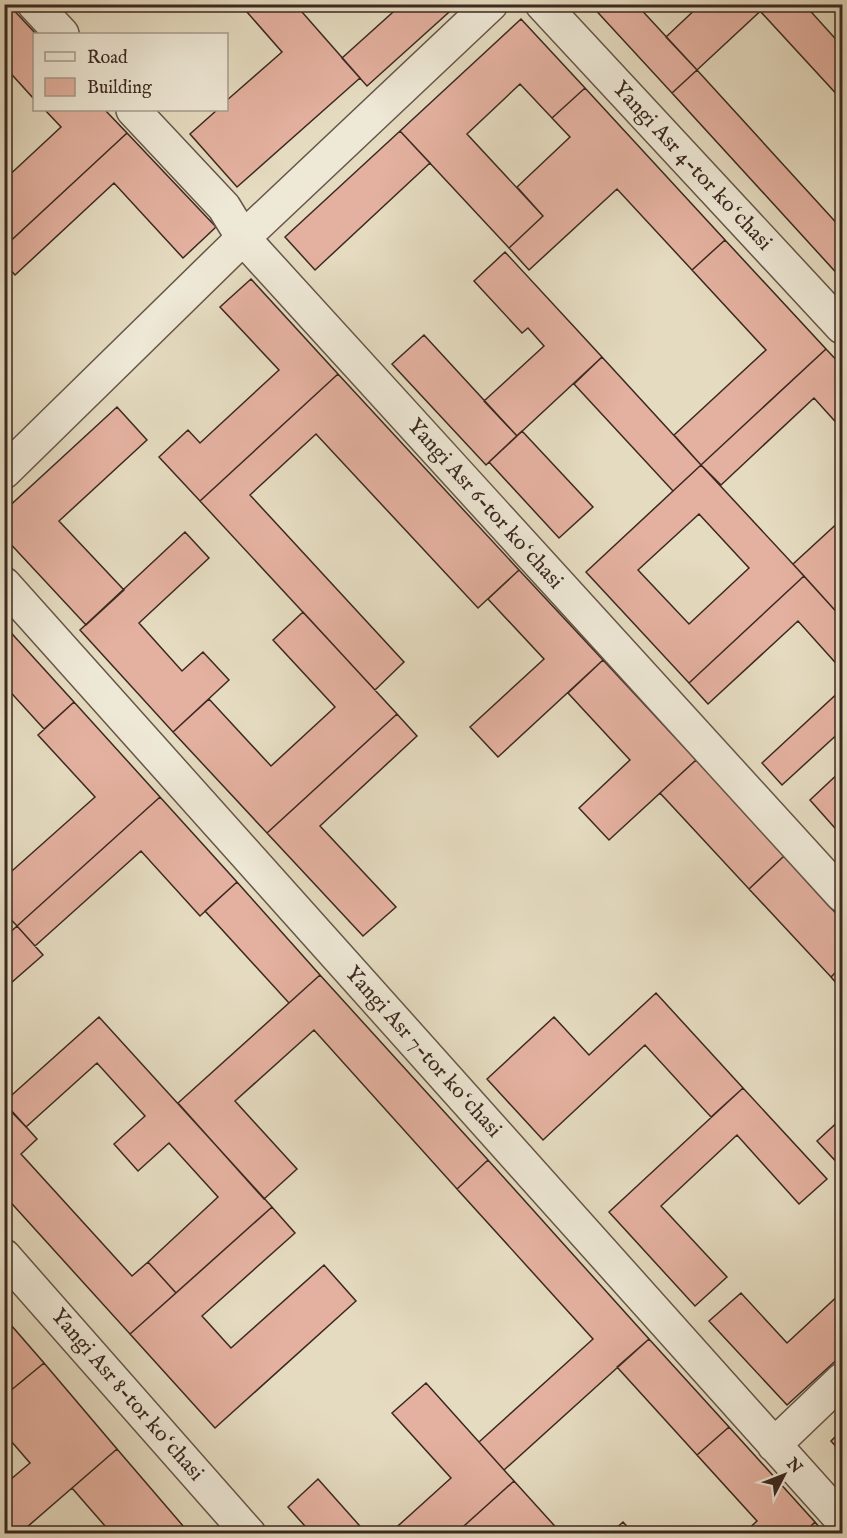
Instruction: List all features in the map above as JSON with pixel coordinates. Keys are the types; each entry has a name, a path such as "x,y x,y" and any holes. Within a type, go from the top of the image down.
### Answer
{"street":[{"path":"34,4 61,33"},
{"path":"4,472 243,238 491,4"},
{"name":"Yangi Asr 4-tor koʻchasi","path":"542,4 843,327"},
{"name":"Yangi Asr 6-tor koʻchasi","path":"133,111 224,207 243,238 843,895"},
{"name":"Yangi Asr 7-tor koʻchasi","path":"4,584 843,1520"},
{"name":"Yangi Asr 8-tor koʻchasi","path":"4,1256 244,1532"},
{"path":"774,1444 843,1380"}],"building":[{"path":"4,4 8,4 35,33 33,33 33,98 4,66"},
{"path":"240,4 295,4 360,78 237,187 190,134 216,111 228,111 228,99 282,52"},
{"path":"402,4 458,4 367,86 342,58"},
{"path":"590,4 636,4 697,70 672,93"},
{"path":"701,4 768,4 697,70 666,37"},
{"path":"768,4 804,4 842,46 842,100 760,11"},
{"path":"804,4 818,4 811,12"},
{"path":"521,19 585,88 552,118 520,84 467,134 543,216 509,248 400,131"},
{"path":"697,70 842,229 842,279 672,93"},
{"path":"585,88 725,240 692,270 617,189 529,270 509,248 543,216 517,187 570,137 552,118"},
{"path":"46,111 106,111 127,133 4,247 4,180 61,127"},
{"path":"400,131 430,163 315,270 285,237"},
{"path":"127,133 216,227 183,258 114,183 15,275 4,263 4,247"},
{"path":"725,240 826,349 701,465 674,435 766,350 692,270"},
{"path":"505,252 602,357 517,436 484,401 544,346 528,328 522,333 474,281"},
{"path":"251,279 338,374 200,501 159,457 188,430 200,443 279,370 220,307"},
{"path":"424,335 517,436 486,465 392,364"},
{"path":"826,349 842,366 842,429 814,398 721,485 701,465"},
{"path":"602,357 701,465 673,491 574,384"},
{"path":"338,374 519,570 478,608 316,434 250,495 404,662 375,690 200,501"},
{"path":"117,407 147,440 59,521 124,590 86,625 4,537 4,511"},
{"path":"522,431 593,507 559,538 489,462"},
{"path":"701,465 804,576 689,683 586,572","holes":["699,514 749,568 689,624 638,570"]},
{"path":"842,519 842,618 793,564"},
{"path":"185,532 209,558 139,623 182,671 203,652 229,680 173,732 80,630"},
{"path":"519,570 603,660 498,757 470,727 544,659 488,599"},
{"path":"804,576 842,618 842,670 798,621 708,704 689,683"},
{"path":"303,612 397,714 267,833 173,732 209,699 271,766 335,707 273,640"},
{"path":"4,625 74,702 44,729 4,685"},
{"path":"603,660 696,760 609,840 579,808 630,760 568,693"},
{"path":"842,689 842,730 782,785 762,763"},
{"path":"74,702 160,797 17,926 4,912 4,878 95,797 38,735"},
{"path":"397,714 417,736 320,826 396,907 363,936 267,833"},
{"path":"696,760 784,856 749,889 660,793"},
{"path":"842,770 842,836 810,800"},
{"path":"160,797 237,882 200,916 141,851 35,946 17,926"},
{"path":"784,856 842,920 842,966 831,977 749,889"},
{"path":"237,882 320,975 289,1003 205,911"},
{"path":"17,926 43,955 4,989 4,938"},
{"path":"842,966 842,990 831,977"},
{"path":"320,975 488,1160 457,1189 314,1030 235,1101 297,1169 264,1199 178,1103"},
{"path":"656,993 743,1088 711,1117 645,1045 543,1140 487,1079 554,1017 589,1055"},
{"path":"99,1017 272,1207 176,1293 148,1262 218,1197 169,1143 138,1171 114,1144 145,1116 97,1063 26,1127 4,1104"},
{"path":"743,1088 827,1179 799,1204 737,1135 661,1206 727,1277 695,1306 609,1212"},
{"path":"10,1109 37,1139 21,1154 132,1276 148,1262 176,1293 130,1334 4,1195 4,1114"},
{"path":"842,1118 842,1168 817,1141"},
{"path":"488,1160 649,1339 504,1470 479,1442 593,1339 457,1189"},
{"path":"272,1207 295,1233 202,1316 231,1348 324,1265 356,1301 215,1428 130,1334"},
{"path":"842,1292 842,1355 787,1405 709,1321 741,1293 787,1343"},
{"path":"4,1317 44,1363 4,1396"},
{"path":"649,1339 729,1427 697,1455 617,1367"},
{"path":"44,1363 117,1449 19,1534 4,1534 4,1485 30,1463 4,1433 4,1396"},
{"path":"426,1383 514,1481 455,1534 389,1534 451,1478 392,1413"},
{"path":"729,1427 815,1522 803,1534 743,1534 757,1521 697,1455"},
{"path":"842,1430 842,1453 831,1441"},
{"path":"117,1449 190,1534 112,1534 72,1488"},
{"path":"318,1479 367,1534 312,1534 288,1507"},
{"path":"514,1481 562,1534 509,1534 507,1531 504,1534 455,1534"},
{"path":"623,1522 634,1534 610,1534"},
{"path":"815,1522 825,1534 803,1534"}]}
